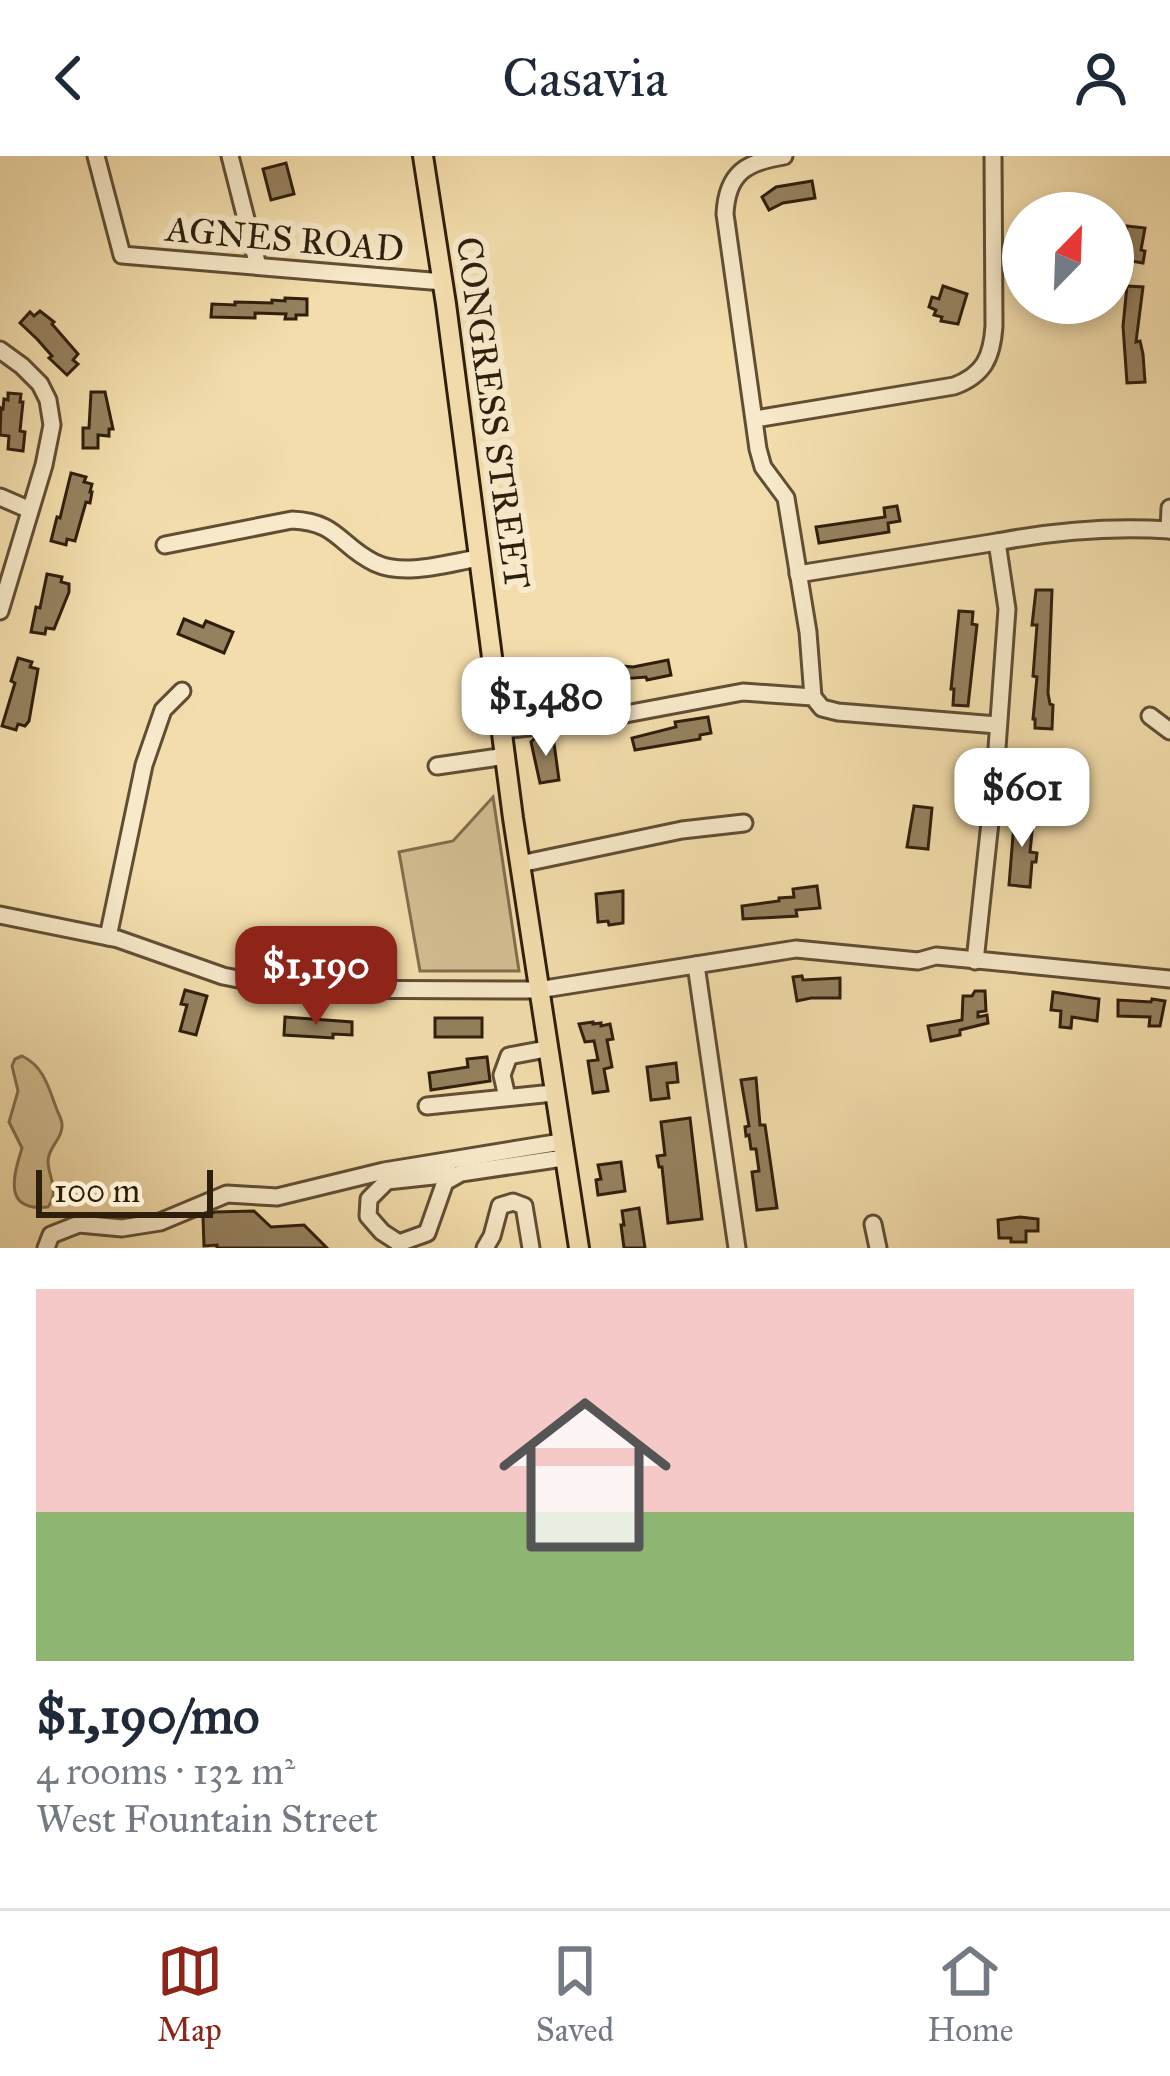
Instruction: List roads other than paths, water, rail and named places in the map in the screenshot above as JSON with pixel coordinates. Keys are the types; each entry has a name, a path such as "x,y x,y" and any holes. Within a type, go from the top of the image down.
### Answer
{"main road":[{"name":"CONGRESS STREET","path":"423,156 520,864 579,1248"}],"street":[{"name":"AGNES ROAD","path":"96,156 122,255 443,282"},
{"path":"230,156 258,266"},
{"path":"784,156 757,161 742,170 731,185 725,214 763,467 786,498 808,632 813,697 822,708 838,712 997,725"},
{"path":"755,419 954,386 981,371 991,354 994,326 993,156"},
{"path":"0,350 35,378 50,409 50,440 0,610"},
{"path":"0,497 30,510"},
{"path":"798,574 1044,532 1170,530 1170,508"},
{"path":"165,544 292,520 322,525 369,560 392,568 479,559"},
{"path":"975,961 1007,609 997,542"},
{"path":"108,937 144,765 163,710 182,691"},
{"path":"502,730 599,719 743,692 813,697"},
{"path":"1150,716 1170,731"},
{"path":"437,766 506,756"},
{"path":"520,864 682,830 744,823"},
{"path":"0,916 108,937 223,976 288,989 538,990 796,949 918,961 936,956 1170,979"},
{"path":"696,965 737,1248"},
{"path":"507,1097 502,1075 508,1056 547,1049"},
{"path":"427,1106 553,1093"},
{"path":"461,1173 445,1182 427,1233 399,1246 368,1216 369,1198 387,1181 461,1173 562,1150"},
{"path":"46,1248 51,1235 79,1224 122,1228 160,1222 227,1194 277,1197 384,1171 562,1150"},
{"path":"485,1248 500,1206 512,1202 524,1206 531,1248"},
{"path":"873,1224 878,1248"}]}
